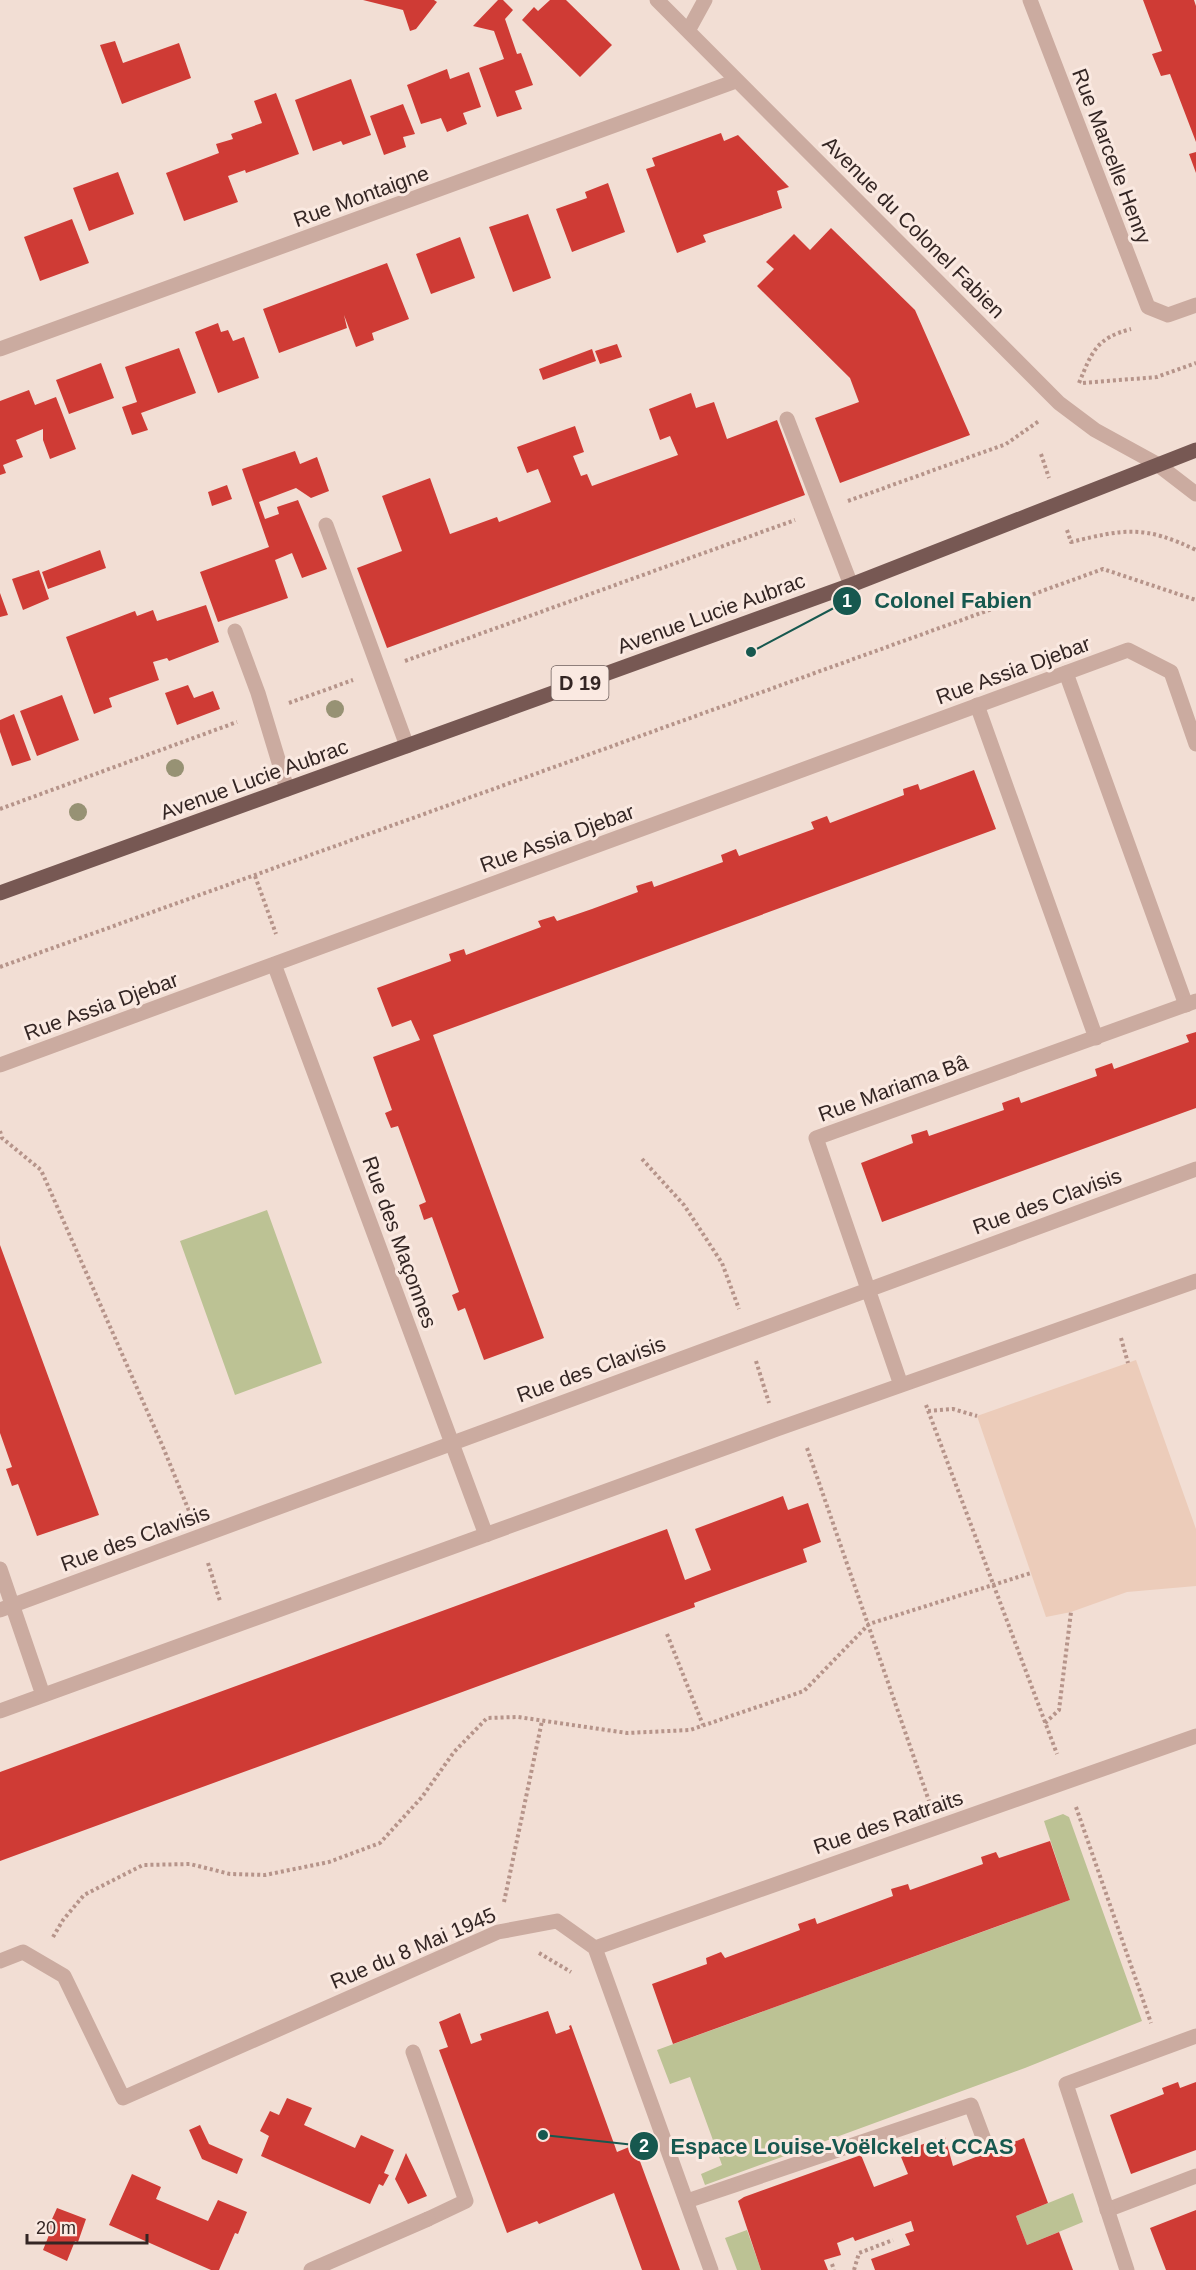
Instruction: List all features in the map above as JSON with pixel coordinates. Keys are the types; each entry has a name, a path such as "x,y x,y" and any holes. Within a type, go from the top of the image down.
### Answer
{"main road":[{"name":"Avenue Lucie Aubrac","path":"0,893 851,585 1196,450"}],"street":[{"name":"Avenue du Colonel Fabien","path":"657,0 1059,402 1095,430 1157,464 1196,494"},
{"path":"688,32 705,0"},
{"name":"Rue Marcelle Henry","path":"1030,0 1148,307"},
{"name":"Rue Montaigne","path":"0,350 736,81"},
{"path":"1148,307 1168,315 1196,305"},
{"path":"787,419 851,585"},
{"path":"326,525 407,746"},
{"path":"235,631 287,789"},
{"name":"Rue Assia Djebar","path":"0,1065 1128,650 1171,672 1196,744"},
{"path":"1066,672 1191,1003"},
{"path":"977,705 1096,1038"},
{"name":"Rue des Maçonnes","path":"280,962 486,1535"},
{"name":"Rue Mariama Bâ","path":"901,1385 816,1138 1191,1003"},
{"name":"Rue des Clavisis","path":"6,1608 1196,1168"},
{"path":"0,1711 777,1429 1196,1281"},
{"path":"0,1569 6,1608 43,1695"},
{"name":"Rue des Ratraits","path":"595,1948 1196,1736"},
{"name":"Rue du 8 Mai 1945","path":"0,1961 23,1952 64,1976 123,2098 498,1932 557,1922 595,1948"},
{"path":"595,1948 711,2270"},
{"path":"1127,2270 1066,2084 1196,2037"},
{"path":"311,2270 466,2201 413,2052"},
{"path":"687,2201 971,2105 983,2137"},
{"path":"1107,2210 1196,2176"}],"path":[{"path":"1148,307 1140,327 1112,334 1092,352 1079,384 1157,377 1196,363"},
{"path":"0,809 1006,444 1040,420"},
{"path":"1066,529 1071,543 1116,531 1138,532 1153,533 1173,539 1196,550"},
{"path":"0,967 1103,569 1196,600"},
{"path":"255,876 280,962"},
{"path":"0,1131 2,1138 41,1170 163,1447 199,1536 229,1628"},
{"path":"642,1159 684,1205 722,1263 777,1429"},
{"path":"916,1380 1067,1781 1160,2050"},
{"path":"928,1411 953,1410 977,1416"},
{"path":"798,1422 938,1827"},
{"path":"40,1962 63,1920 84,1895 143,1865 190,1864 230,1874 265,1875 329,1862 380,1843 422,1797 454,1752 487,1718 518,1718 627,1733 690,1730 804,1691 869,1624 1031,1573"},
{"path":"1045,1723 1059,1710 1071,1612"},
{"path":"667,1634 703,1725"},
{"path":"542,1721 498,1932 571,1970 575,1981"},
{"path":"854,2270 858,2253 893,2240"},
{"path":"832,2264 834,2270"}],"green space":[{"path":"267,1210 322,1363 235,1395 180,1241"},
{"path":"1063,1814 1069,1817 1142,2021 1025,2068 705,2185 701,2174 722,2165 690,2077 670,2084 657,2050 1070,1900 1044,1821"},
{"path":"1073,2193 1083,2222 1027,2245 1016,2216"},
{"path":"747,2230 761,2270 737,2270 725,2238"}],"shaded area":[{"path":"1136,1360 1196,1529 1196,1586 1127,1592 1071,1612 1046,1617 977,1416"}],"building":[{"path":"363,0 434,0 437,2 416,29 410,31 403,10"},
{"path":"498,0 503,0 513,10 505,19 517,54 521,53 533,85 515,91 522,109 497,117 479,68 504,59 494,31 473,26"},
{"path":"550,0 566,0 612,45 580,77 522,20 534,7 538,11"},
{"path":"1143,0 1194,0 1196,6 1196,142 1170,74 1161,76 1152,54 1162,51"},
{"path":"115,41 123,63 179,43 191,78 122,104 100,45"},
{"path":"447,69 450,79 469,72 481,107 463,113 467,124 447,132 441,118 421,124 407,85"},
{"path":"351,79 371,135 343,145 341,141 313,151 295,100"},
{"path":"276,93 299,154 246,173 245,170 228,176 238,202 184,221 166,173 219,153 216,144 233,139 231,134 262,123 254,101"},
{"path":"403,104 415,134 403,137 406,147 384,155 370,116"},
{"path":"721,133 724,141 738,135 789,187 777,191 782,208 703,235 706,242 677,253 646,169 655,166 652,158"},
{"path":"1196,152 1196,173 1189,154"},
{"path":"118,172 134,214 89,231 73,188"},
{"path":"608,183 625,232 572,252 556,209 587,198 585,192"},
{"path":"528,214 551,278 513,292 489,227"},
{"path":"72,219 89,263 40,281 24,237"},
{"path":"831,228 915,310 970,435 840,483 815,418 859,402 850,378 757,286 774,269 766,262 794,234 810,250"},
{"path":"460,237 475,278 431,294 416,254"},
{"path":"387,263 409,319 372,333 374,340 356,347 344,315 347,328 279,353 263,309"},
{"path":"218,323 221,332 228,330 233,341 244,337 259,378 218,393 195,332"},
{"path":"617,344 622,357 600,364 595,351"},
{"path":"179,348 196,393 141,413 148,430 132,435 122,407 137,402 125,367"},
{"path":"592,349 596,361 543,380 539,369"},
{"path":"101,363 114,398 69,414 56,380"},
{"path":"29,390 35,405 56,397 76,449 50,459 43,440 43,429 16,440 23,457 3,465 6,473 0,475 0,401"},
{"path":"691,393 696,408 714,402 727,439 777,420 805,495 387,648 357,568 402,551 382,496 430,478 450,534 497,517 499,522 551,502 538,469 527,473 517,447 575,426 584,452 573,456 581,476 587,474 592,486 678,455 670,436 660,440 649,409"},
{"path":"295,451 300,464 317,457 329,491 311,498 296,488 259,502 265,519 279,514 277,507 298,500 327,569 302,578 292,553 275,560 288,598 218,622 200,572 269,547 242,469"},
{"path":"227,485 232,499 212,506 208,492"},
{"path":"100,550 106,568 48,589 42,572"},
{"path":"39,570 49,599 23,610 12,579"},
{"path":"0,593 8,615 0,617"},
{"path":"206,605 219,642 169,661 167,658 153,662 159,680 109,698 112,707 94,714 66,637 135,611 137,616 153,610 157,621"},
{"path":"188,685 194,698 213,691 220,709 177,725 165,693"},
{"path":"62,695 79,740 37,756 20,711"},
{"path":"14,714 31,760 12,766 0,732 0,720"},
{"path":"974,770 996,829 433,1035 544,1338 484,1360 465,1308 458,1311 452,1295 459,1292 432,1217 424,1220 419,1205 426,1202 398,1126 391,1128 385,1113 392,1110 373,1057 420,1040 411,1020 392,1027 377,988 451,961 449,954 464,949 466,955 541,927 538,921 554,916 557,921 592,909 638,892 636,886 652,881 654,887 723,862 721,855 736,849 739,856 814,829 811,822 827,816 830,823 904,795 903,789 918,784 920,790"},
{"path":"1196,1032 1196,1108 882,1222 861,1163 913,1143 911,1135 927,1130 929,1136 1004,1110 1002,1103 1019,1097 1021,1103 1097,1076 1095,1069 1112,1063 1114,1069 1189,1042 1186,1035"},
{"path":"0,1245 99,1515 37,1536 18,1484 12,1486 6,1469 12,1467 0,1433"},
{"path":"783,1496 788,1510 808,1503 821,1542 803,1549 807,1562 694,1603 695,1607 0,1861 0,1772 667,1529 685,1580 711,1570 695,1529"},
{"path":"1050,1841 1070,1900 673,2044 652,1984 707,1964 706,1958 721,1952 725,1958 800,1930 798,1924 815,1918 817,1924 893,1896 891,1889 908,1884 910,1890 983,1864 981,1857 996,1852 999,1858"},
{"path":"548,2011 556,2034 570,2029 571,2025 617,2152 634,2145 680,2270 642,2270 614,2193 539,2224 537,2221 507,2233 439,2050 448,2047 439,2022 460,2013 471,2044 482,2040 480,2034"},
{"path":"1178,2082 1180,2088 1196,2082 1196,2150 1131,2174 1110,2115 1164,2094 1162,2088"},
{"path":"287,2098 312,2108 304,2125 355,2148 361,2135 394,2150 384,2173 389,2175 383,2186 379,2184 370,2204 261,2156 269,2136 260,2131 270,2111 279,2115"},
{"path":"200,2125 209,2144 243,2159 237,2174 202,2159 189,2130"},
{"path":"945,2137 953,2166 1024,2138 1048,2203 1016,2216 1027,2245 1059,2232 1073,2270 875,2270 871,2259 910,2245 905,2234 914,2231 911,2221 855,2241 853,2237 837,2243 841,2255 824,2260 828,2270 761,2270 738,2201 861,2155 874,2187 908,2174 899,2152"},
{"path":"406,2153 427,2196 408,2204 395,2179"},
{"path":"132,2174 161,2187 156,2199 208,2221 218,2200 247,2212 219,2270 211,2270 109,2225"},
{"path":"57,2208 86,2219 78,2242 75,2241 67,2261 43,2250 51,2230 48,2228"},
{"path":"1196,2210 1196,2270 1166,2270 1150,2228"}],"place":[{"name":"Colonel Fabien","path":"751,652"},
{"name":"Espace Louise-Voëlckel et CCAS","path":"543,2135"}]}
